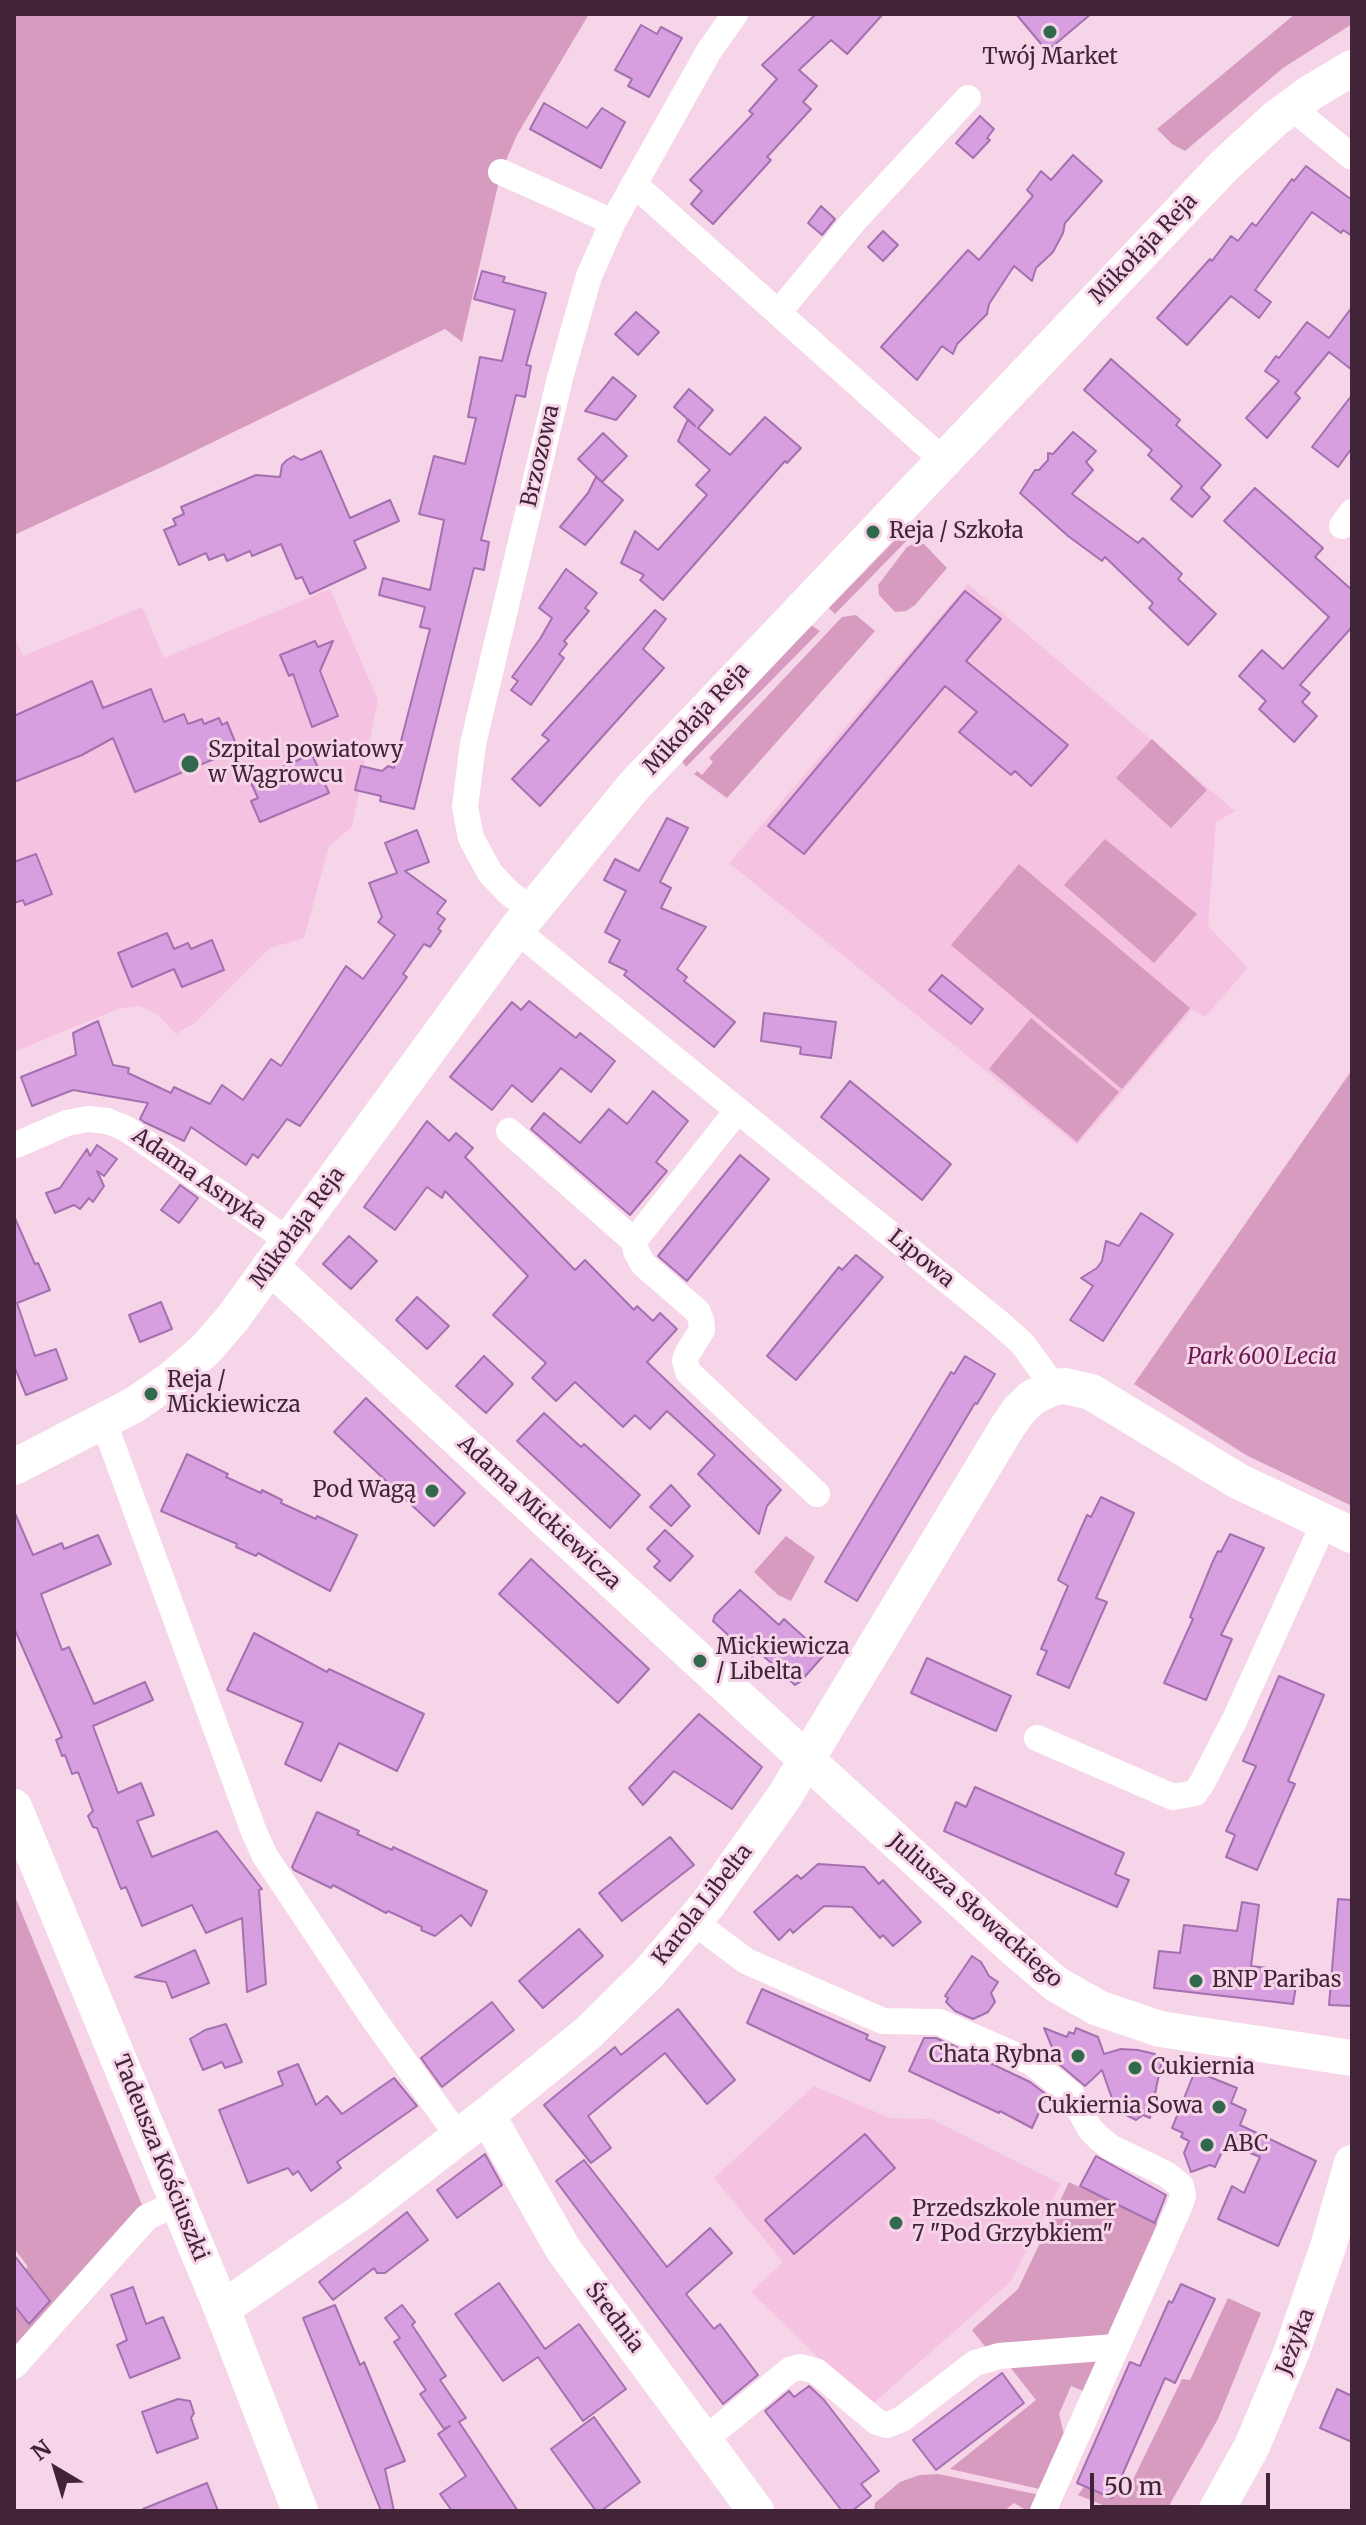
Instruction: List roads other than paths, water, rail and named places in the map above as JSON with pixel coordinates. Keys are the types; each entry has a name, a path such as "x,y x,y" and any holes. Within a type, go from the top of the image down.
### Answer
{"street":[{"name":"Brzozowa","path":"524,920 509,893 479,856 471,838 465,807 467,775 560,378 589,276 634,184 709,51 735,14"},
{"name":"Mikołaja Reja","path":"14,1467 134,1405 191,1364 218,1337 524,920 594,832 665,752 1224,166 1291,107 1352,68"},
{"path":"778,313 854,221 968,98"},
{"path":"1291,107 1352,157"},
{"path":"501,172 613,222"},
{"path":"634,184 943,460"},
{"name":"Lipowa","path":"524,920 737,1111 1022,1343 1054,1387"},
{"path":"634,1241 737,1111"},
{"name":"Adama Asnyka","path":"16,1145 67,1123 88,1119 107,1121 125,1128 279,1253"},
{"path":"509,1131 634,1241 643,1264 698,1312 702,1330 687,1354 688,1372 817,1494"},
{"name":"Adama Mickiewicza","path":"279,1253 808,1761"},
{"path":"1037,1738 1173,1797 1195,1793 1338,1529 1238,1481 1091,1392 1074,1387 1054,1387"},
{"name":"Karola Libelta","path":"222,2309 327,2237 487,2115 588,2033 648,1974 742,1859 808,1761 1008,1426 1025,1404 1054,1387"},
{"path":"103,1420 249,1820 265,1856 373,2018 458,2136"},
{"name":"Mikołaja Reja","path":"14,1448 103,1420"},
{"name":"Juliusza Słowackiego","path":"808,1761 1008,1943 1075,1996 1119,2017 1160,2029 1352,2058"},
{"name":"Tadeusza Kościuszki","path":"14,1807 222,2309 300,2511"},
{"path":"693,1921 746,1961 883,2021 939,2022 1031,2062 1071,2094 1090,2129 1100,2139 1166,2174 1181,2186 1183,2195 1180,2205 1043,2511"},
{"name":"Średnia","path":"487,2115 563,2249 756,2511"},
{"name":"Jeżyka","path":"1216,2511 1252,2446 1292,2351 1325,2256 1352,2163"},
{"path":"14,2366 147,2217 178,2203"},
{"path":"704,2440 790,2370 800,2367 816,2371 877,2422 887,2425 902,2419 975,2363 993,2357 1115,2347"}],"place":[{"name":"Twój Market","path":"1050,32"},
{"name":"Reja / Szkoła","path":"873,532"},
{"name":"Szpital powiatowy w Wągrowcu","path":"190,764"},
{"name":"Reja / Mickiewicza","path":"151,1394"},
{"name":"Pod Wagą","path":"432,1491"},
{"name":"Mickiewicza / Libelta","path":"700,1661"},
{"name":"BNP Paribas","path":"1196,1981"},
{"name":"Chata Rybna","path":"1078,2056"},
{"name":"Cukiernia","path":"1135,2068"},
{"name":"Cukiernia Sowa","path":"1219,2107"},
{"name":"ABC","path":"1207,2145"},
{"name":"Przedszkole numer 7 \"Pod Grzybkiem\"","path":"896,2223"}],"park label":[{"name":"Park 600 Lecia","path":"1262,1358"}]}
